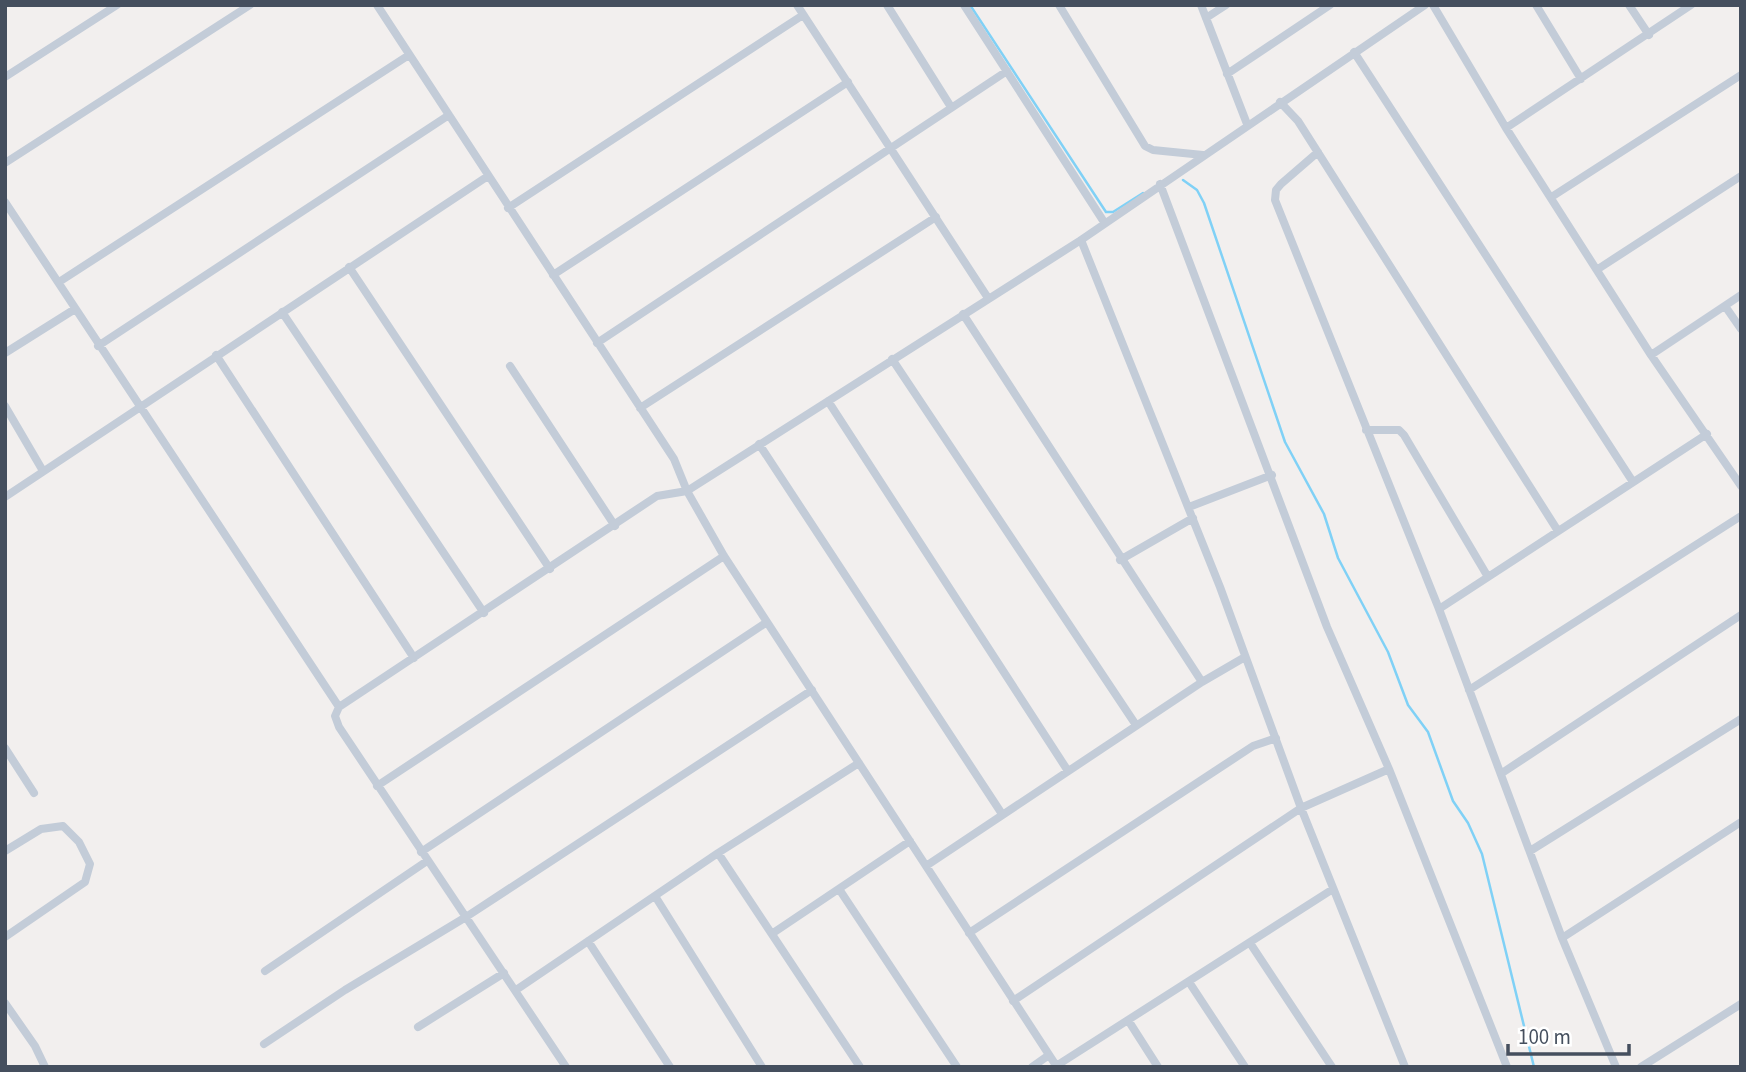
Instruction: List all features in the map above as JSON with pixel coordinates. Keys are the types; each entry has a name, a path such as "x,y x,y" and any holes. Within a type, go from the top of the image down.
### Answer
{"street":[{"path":"5,77 117,5"},
{"path":"5,163 250,5"},
{"path":"377,5 674,459 687,491 724,556 1057,1067 1333,889"},
{"path":"797,5 988,298"},
{"path":"887,5 951,107"},
{"path":"964,5 1104,222"},
{"path":"1059,5 1145,146 1153,150 1203,155"},
{"path":"1201,5 1247,124"},
{"path":"1206,18 1226,5"},
{"path":"1227,74 1330,5"},
{"path":"565,1067 339,727 335,716 338,707 484,613 657,496 687,491 1081,240 1247,124 1425,5"},
{"path":"1433,5 1506,128 1553,197 1651,355 1741,486"},
{"path":"1536,5 1581,79"},
{"path":"1629,5 1649,35"},
{"path":"1506,128 1691,5"},
{"path":"509,208 803,15"},
{"path":"1354,52 1633,482"},
{"path":"59,282 409,55"},
{"path":"597,343 1007,71"},
{"path":"1553,197 1741,75"},
{"path":"553,275 848,82"},
{"path":"1280,102 1298,121 1558,531"},
{"path":"98,346 449,115"},
{"path":"1318,152 1281,184 1276,190 1275,200 1439,609 1562,938 1616,1067"},
{"path":"5,497 139,405 488,176"},
{"path":"1598,270 1741,176"},
{"path":"1160,184 1272,475 1327,627 1390,769 1507,1067"},
{"path":"5,202 338,707"},
{"path":"640,408 936,217"},
{"path":"1081,240 1189,507 1301,808 1405,1067"},
{"path":"349,267 550,569"},
{"path":"1651,355 1741,295"},
{"path":"1725,306 1741,329"},
{"path":"5,353 75,309"},
{"path":"282,312 484,613"},
{"path":"963,314 1120,560 1202,682"},
{"path":"216,355 414,658"},
{"path":"892,359 1136,725"},
{"path":"510,366 615,526"},
{"path":"828,401 1068,771"},
{"path":"5,406 43,471"},
{"path":"1366,430 1399,430 1404,435 1488,577"},
{"path":"1439,609 1707,434"},
{"path":"759,444 1002,814"},
{"path":"1189,507 1272,475"},
{"path":"1469,690 1741,516"},
{"path":"1120,560 1193,518"},
{"path":"377,786 724,556"},
{"path":"1502,774 1741,615"},
{"path":"421,852 768,622"},
{"path":"926,866 1136,725 1245,657"},
{"path":"264,1044 345,990 466,917 812,690"},
{"path":"1530,851 1741,719"},
{"path":"969,933 1253,746 1276,738"},
{"path":"5,748 34,793"},
{"path":"516,990 718,853 859,763"},
{"path":"1013,1002 1301,808 1390,769"},
{"path":"1562,938 1741,822"},
{"path":"5,851 41,829 63,825 79,842 90,863 85,882 5,937"},
{"path":"773,933 910,842"},
{"path":"718,853 860,1067"},
{"path":"265,971 428,861"},
{"path":"839,889 957,1067"},
{"path":"654,896 762,1067"},
{"path":"588,941 670,1067"},
{"path":"1250,943 1332,1067"},
{"path":"418,1027 503,973"},
{"path":"1189,982 1245,1067"},
{"path":"1641,1067 1741,1004"},
{"path":"6,1008 35,1046 46,1067"},
{"path":"1128,1020 1158,1067"},
{"path":"1032,1067 1049,1055"}],"waterway":[{"path":"970,5 1106,212 1113,212 1143,193"},
{"path":"1183,180 1197,190 1204,203 1285,442 1324,514 1338,558 1388,652 1408,705 1428,732 1453,801 1468,823 1482,854 1534,1067"}]}
